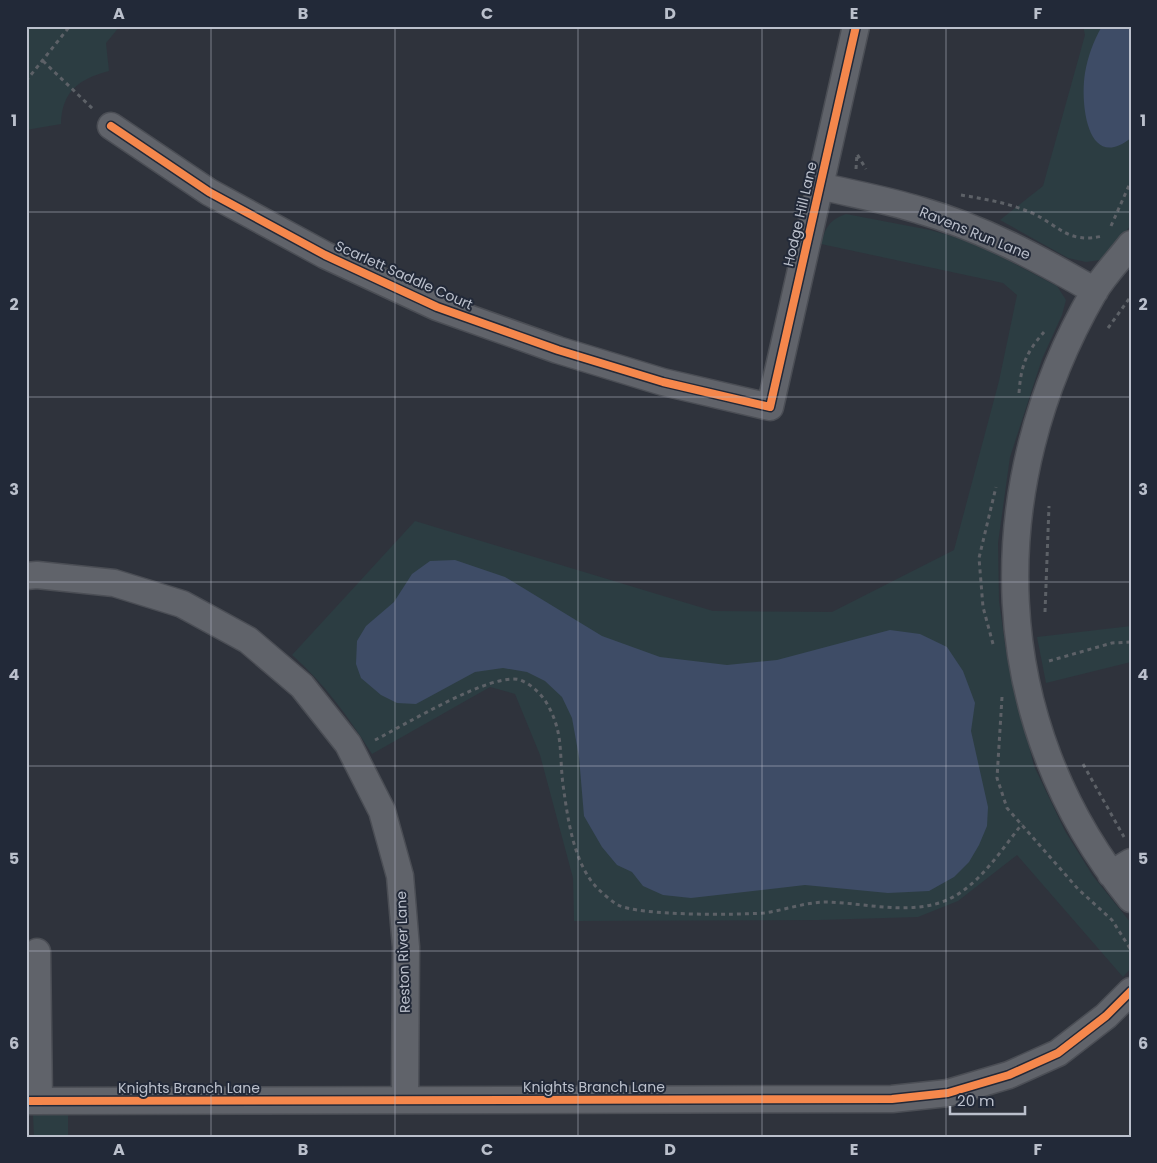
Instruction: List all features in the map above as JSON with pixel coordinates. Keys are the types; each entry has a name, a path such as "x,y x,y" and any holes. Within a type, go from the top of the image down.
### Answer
{"street":[{"name":"Hodge Hill Lane","path":"770,407 856,26"},
{"name":"Scarlett Saddle Court","path":"111,126 209,192 325,254 437,307 558,350 664,382 770,407"},
{"name":"Ravens Run Lane","path":"820,186 919,210 975,229 1045,261 1094,291"},
{"path":"1131,244 1094,291 1066,347 1049,387 1032,442 1019,505 1014,571 1017,634 1029,701 1055,776 1088,839 1123,859 1131,899"},
{"name":"Reston River Lane","path":"30,570 122,585 182,604 248,640 302,686 353,752 382,811 400,876 406,947 405,1100"},
{"path":"32,1101 37,952"},
{"name":"Knights Branch Lane","path":"32,1101 892,1099 948,1093 1009,1075 1058,1053 1106,1016 1131,992"}],"path":[{"path":"26,82 70,26"},
{"path":"43,61 111,126"},
{"path":"1103,236 1118,212 1131,181"},
{"path":"1104,334 1131,296"},
{"path":"1045,613 1050,499"},
{"path":"1049,661 1112,643 1131,642"},
{"path":"1048,655 1050,667"},
{"path":"353,752 479,687 502,679 520,680 540,693 555,717 561,739 563,783 581,866 598,889 618,905 648,913 763,913 826,902 881,907 917,907 939,903 956,894 975,880 1022,824"},
{"path":"1079,757 1123,859"}],"shaded area":[{"path":"26,26 120,26 106,43 109,71 89,78 74,88 65,103 61,124 26,130"},
{"path":"1083,26 1131,26 1131,225 1108,254 1100,260 1086,262 1068,258 1000,220 1043,186 1085,35"},
{"path":"846,214 930,230 973,242 1057,286 1066,300 1062,315 1042,359 1010,457 998,543 999,601 1007,658 1034,766 1065,831 1093,876 1131,923 1131,968 1123,977 1017,855 958,901 918,917 819,920 574,921 573,878 540,755 515,694 490,687 372,754 336,702 292,655 415,521 713,611 832,612 954,550 999,381 1017,295 1003,283 821,244 829,225"},
{"path":"1131,626 1131,662 1046,683 1037,637"},
{"path":"33,1115 68,1115 68,1137 34,1137"}],"water":[{"path":"1102,26 1131,26 1131,138 1116,146 1105,147 1096,141 1090,130 1084,101 1085,73 1093,43"},
{"path":"455,560 505,577 602,636 660,657 727,665 777,660 890,630 920,634 947,647 963,671 975,703 971,731 988,807 987,826 979,845 969,862 954,877 929,891 888,893 805,885 691,898 663,895 643,886 632,872 617,865 602,847 584,816 579,757 572,718 562,697 545,681 527,672 503,668 475,672 416,704 397,703 381,695 361,678 356,664 357,641 366,626 394,602 412,574 430,561"}],"cycle path":[{"path":"111,126 209,192 325,255 437,307 558,350 663,382 770,407 856,26"},
{"path":"26,1101 892,1099 948,1093 1009,1075 1058,1053 1106,1016 1131,991"}]}
